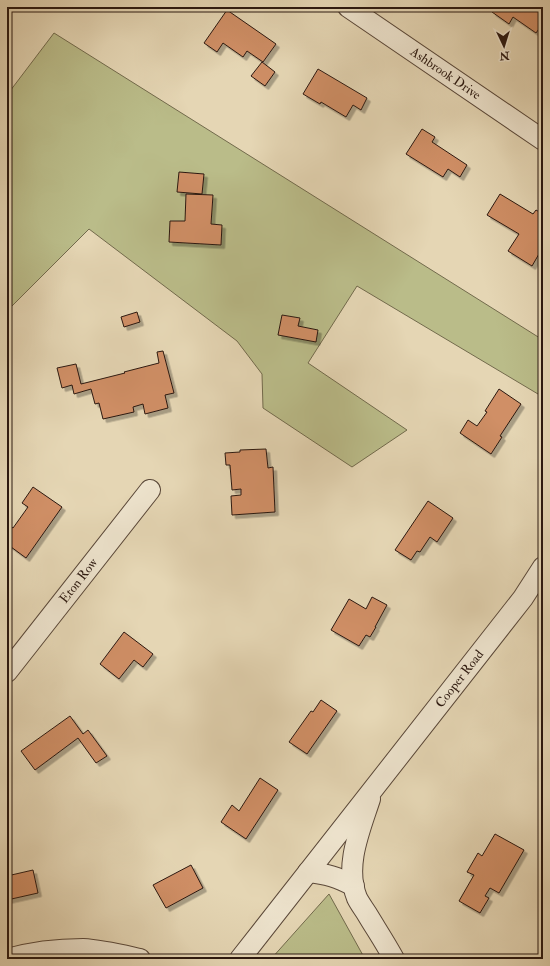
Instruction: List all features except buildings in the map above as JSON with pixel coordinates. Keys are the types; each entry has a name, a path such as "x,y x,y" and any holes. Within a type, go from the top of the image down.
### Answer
{"street":[{"name":"Ashbrook Drive","path":"348,7 543,140"},
{"name":"Eton Row","path":"7,672 150,490"},
{"name":"Cooper Road","path":"240,959 523,598 543,567"},
{"name":"Cooper Road","path":"373,788 355,845 353,858 354,886 358,899 394,959"},
{"path":"308,872 322,873 338,878 354,886"},
{"path":"7,959 48,950 84,949 140,959"}],"green space":[{"path":"54,33 543,340 543,397 357,286 308,363 407,430 352,467 263,408 262,374 237,341 89,229 7,311 7,95"},
{"path":"329,894 365,959 271,959"}]}
